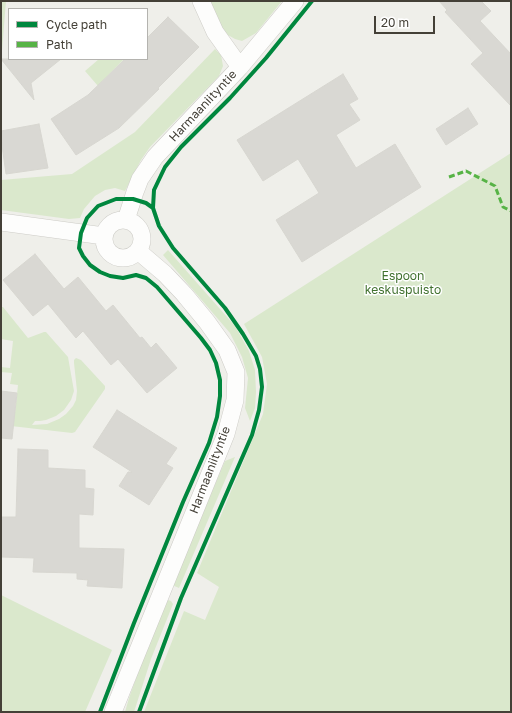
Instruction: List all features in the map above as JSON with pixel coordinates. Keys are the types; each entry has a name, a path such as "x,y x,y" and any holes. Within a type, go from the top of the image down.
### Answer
{"street":[{"path":"201,1 215,32 240,67"},
{"name":"Harmaaniityntie","path":"126,220 140,179 155,157 240,67 295,1"},
{"path":"126,220 137,225 142,234 141,246 136,254 126,258 114,257 106,249 104,243 105,232 113,222 126,220"},
{"path":"1,222 104,236"},
{"name":"Harmaaniityntie","path":"113,712 226,434 236,400 236,372 227,350 208,322 184,294 165,274 138,251"}],"green space":[{"path":"1,1 6,1 1,63"},
{"path":"209,1 282,1 256,33 242,41 228,35 220,28"},
{"path":"215,49 221,55 223,66 219,76 150,147 141,160 125,191 115,188 105,190 95,196 84,209 80,218 69,219 1,210 1,180 72,174 135,132"},
{"path":"98,60 123,60 98,86 85,71"},
{"name":"Espoon keskuspuisto","path":"511,153 511,712 144,712 184,611 205,620 219,587 197,573 263,414 267,384 262,357 244,324"},
{"path":"168,250 235,326 249,351 255,370 256,392 255,408 250,421 245,408 248,378 242,357 230,333 163,255"},
{"path":"1,307 3,307 28,338 46,332 68,357 74,391 71,400 64,410 56,416 46,420 35,421 32,425 47,424 59,419 73,406 76,400 77,391 74,363 76,358 81,360 105,386 105,389 75,432 72,433 11,426 1,410 15,412 18,385 10,384 12,373 1,372 1,367 10,368 13,341 1,339"},
{"path":"235,457 179,588 172,585 225,461"},
{"path":"1,595 112,650 85,712 1,712"},
{"path":"165,599 171,601 173,604 151,659 134,712 125,712 129,698"}],"building":[{"path":"439,1 481,1 491,11 480,21 511,54 511,106 471,64 483,53 445,12 447,10"},
{"path":"168,17 199,47 119,128 76,155 51,119 88,95 124,60 148,60 148,37"},
{"path":"1,59 60,60 31,83 34,100"},
{"path":"343,74 358,99 349,104 360,120 336,135 356,168 395,144 421,187 302,262 276,220 319,193 298,159 263,181 237,140"},
{"path":"468,108 478,124 446,145 436,129"},
{"path":"39,124 48,168 6,174 1,131"},
{"path":"35,254 64,289 78,277 106,311 113,305 140,338 142,337 151,348 156,343 177,368 147,393 118,359 111,365 83,331 76,338 48,304 33,316 3,280"},
{"path":"1,391 17,393 12,439 1,438"},
{"path":"117,410 177,448 166,464 173,468 149,505 119,486 128,472 132,472 93,447"},
{"path":"18,449 48,450 48,468 85,470 85,488 94,489 93,515 79,514 79,548 124,549 122,588 87,586 88,580 77,579 77,573 33,572 34,558 1,557 1,517 16,517"}],"marked path":[{"path":"449,177 466,171 495,186 503,207 511,211"}],"cycle path":[{"path":"139,712 181,598 252,435 259,410 262,387 260,369 256,356 243,334 225,308 173,248 159,226 153,208 154,190 165,167 181,147 230,98 266,58 312,1"},
{"path":"100,712 183,502 209,443 217,417 220,396 220,380 216,363 210,350 157,287 146,278 136,275 123,278 110,276 100,272 90,265 79,248 81,233 87,218 98,206 116,199 133,199 146,203 153,208"}]}
